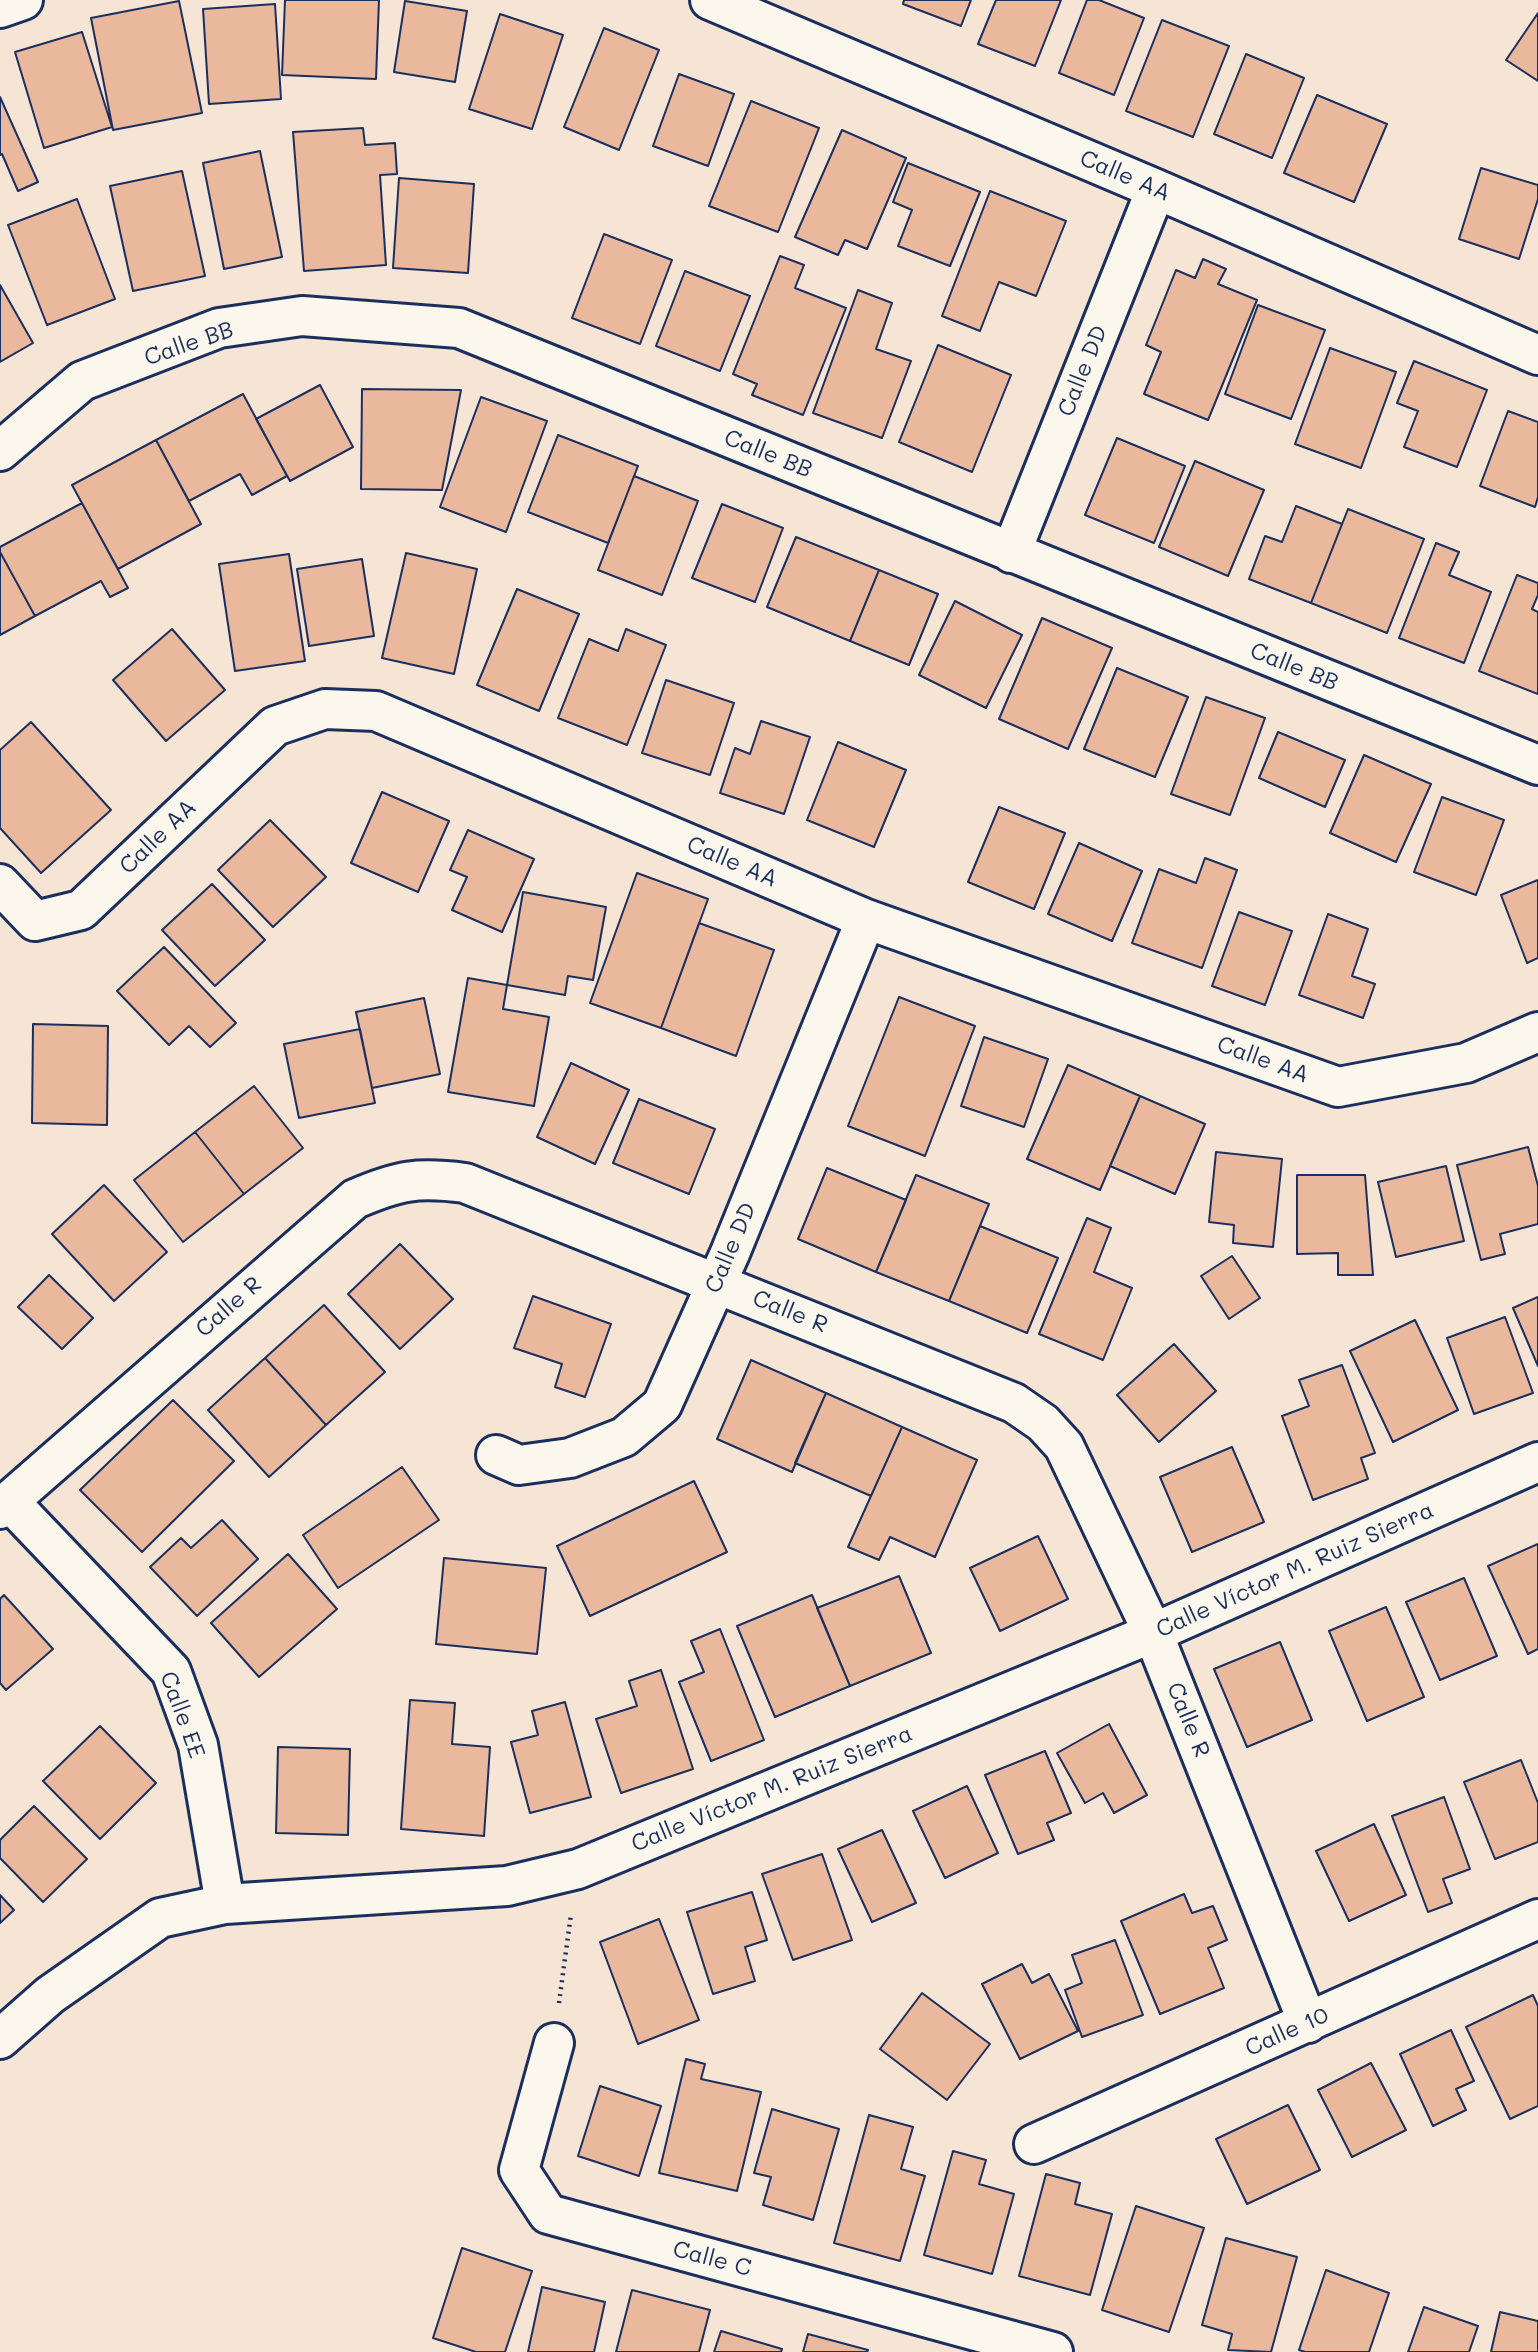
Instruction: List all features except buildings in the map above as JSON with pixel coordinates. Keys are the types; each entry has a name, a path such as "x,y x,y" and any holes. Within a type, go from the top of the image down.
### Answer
{"street":[{"path":"0,8 23,0"},
{"name":"Calle AA","path":"710,0 1538,355"},
{"name":"Calle DD","path":"1011,553 1156,189"},
{"name":"Calle BB","path":"0,451 82,381 219,328 302,316 459,328 1538,765"},
{"name":"Calle AA","path":"0,884 35,921 81,910 275,726 325,709 376,711 866,919 1338,1087 1466,1063 1538,1032"},
{"name":"Calle DD","path":"496,1455 519,1465 570,1458 624,1437 662,1405 717,1283 866,919"},
{"name":"Calle R","path":"5,1505 340,1210 355,1199 398,1182 433,1179 465,1183 717,1283 1014,1403 1043,1423 1064,1446 1153,1633 1308,2023"},
{"name":"Calle Víctor M. Ruiz Sierra","path":"0,2039 50,1995 160,1918 225,1904 507,1886 578,1868 1153,1633 1538,1462"},
{"name":"Calle EE","path":"5,1505 171,1671 198,1745 225,1904"},
{"name":"Calle 10","path":"1034,2144 1538,1919"},
{"name":"Calle C","path":"554,2043 519,2170 548,2214 1053,2352"}],"path":[{"path":"554,2043 578,1868"}]}
